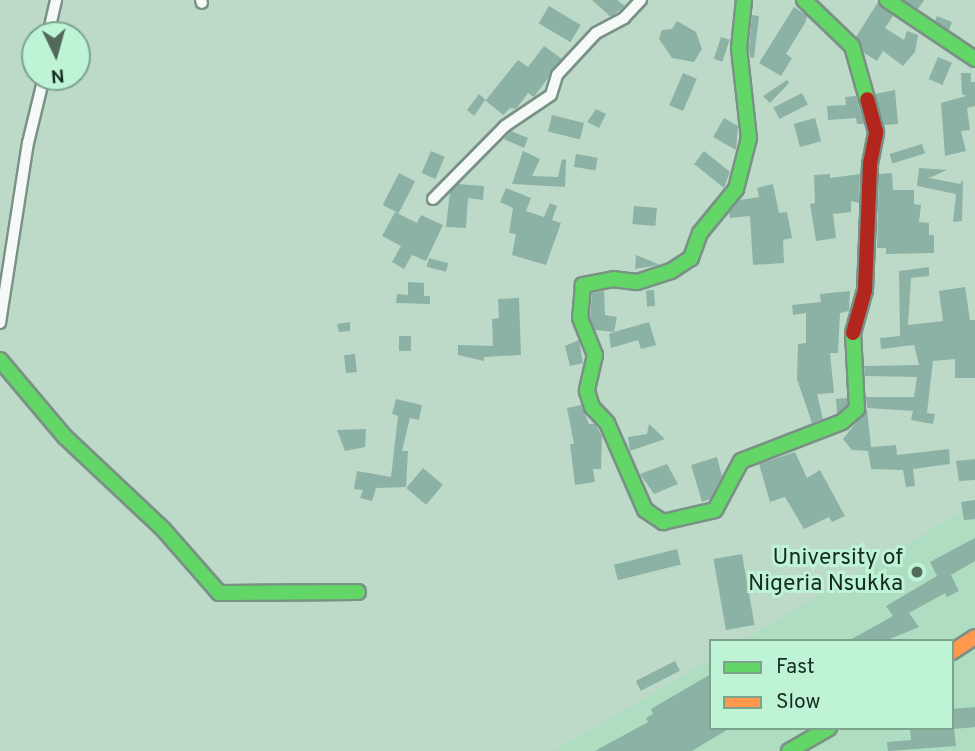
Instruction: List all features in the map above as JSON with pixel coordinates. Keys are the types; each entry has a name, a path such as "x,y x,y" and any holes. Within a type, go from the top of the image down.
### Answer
{"street":[{"path":"51,21 56,0"},
{"path":"433,199 505,126 551,95 556,75 596,33 624,18 641,0"},
{"path":"744,0 739,48 749,138 736,189 700,233 691,258 671,271 637,282 614,279 583,285 580,318 595,355 587,391 592,407 607,423 645,510 663,522 715,510 741,461 842,422 858,409 853,333 865,290 869,176 876,132 852,46 804,0"},
{"path":"887,0 975,59"},
{"path":"0,323 27,143 40,91"},
{"path":"0,360 65,437 163,529 219,593 358,592"},
{"path":"954,651 975,637"},
{"path":"789,751 826,730"}],"shaded area":[{"name":"University of Nigeria Nsukka","path":"975,504 975,751 554,751 709,660 709,730 954,730 954,639 744,639"}],"building":[{"path":"592,0 617,0 625,6 611,17"},
{"path":"904,0 924,0 918,9"},
{"path":"878,2 893,16 885,28 904,40 907,31 918,35 915,52 903,66 883,51 877,61 864,53 856,37"},
{"path":"549,6 581,25 570,42 539,23"},
{"path":"794,7 807,16 786,54 792,58 781,76 759,63"},
{"path":"752,15 759,16 754,58 750,57 749,48"},
{"path":"937,16 952,22 949,30 935,21"},
{"path":"677,21 696,32 702,49 694,62 672,58 659,39 662,30 672,29"},
{"path":"721,37 730,40 722,62 714,59"},
{"path":"544,46 562,59 534,97 528,93 516,109 510,108 503,115 485,100 474,116 467,110 479,94 486,100 518,60 528,67"},
{"path":"938,57 952,63 942,85 929,79"},
{"path":"683,73 697,79 683,111 669,105"},
{"path":"961,73 971,73 971,82 975,82 975,106 967,108 970,130 961,131 966,151 945,156 941,103 966,96 962,94"},
{"path":"787,80 789,83 770,103 763,96"},
{"path":"895,90 898,124 884,125 875,94"},
{"path":"802,93 808,105 779,119 773,108"},
{"path":"856,96 864,124 857,124 856,118 828,120 827,106 846,105 845,97"},
{"path":"596,109 606,114 599,128 587,122"},
{"path":"552,115 584,123 580,139 548,131"},
{"path":"724,118 738,126 736,150 713,137"},
{"path":"815,118 821,141 800,147 794,124"},
{"path":"511,131 528,138 524,148 504,139"},
{"path":"922,144 925,154 892,164 889,154"},
{"path":"431,151 445,157 435,179 422,173"},
{"path":"523,151 540,159 532,176 558,177 562,159 566,160 565,187 512,184"},
{"path":"704,151 730,172 724,188 694,164"},
{"path":"576,154 598,158 595,171 574,167"},
{"path":"919,168 947,170 929,178 960,184 963,180 962,221 953,222 956,194 917,186"},
{"path":"399,173 415,181 399,213 383,205"},
{"path":"892,173 893,190 914,190 914,204 921,205 919,222 929,223 929,235 934,235 934,253 886,254 886,248 877,248 879,174"},
{"path":"830,174 830,178 860,174 859,203 851,201 851,212 833,214 836,238 816,241 810,204 815,203 814,175"},
{"path":"458,184 484,186 483,200 468,198 466,228 446,227 450,192"},
{"path":"773,184 779,213 787,212 792,238 783,240 784,263 753,265 750,216 730,218 729,213 740,200 759,197 757,188"},
{"path":"506,188 531,198 526,211 544,217 550,203 557,206 552,220 561,223 546,265 512,255 516,234 509,233 513,208 500,202"},
{"path":"634,206 657,208 655,226 632,224"},
{"path":"395,212 417,223 421,215 443,225 426,261 412,255 404,269 392,262 401,246 382,236"},
{"path":"636,255 658,264 658,265 635,269"},
{"path":"429,258 448,263 446,272 427,267"},
{"path":"929,267 929,276 911,278 908,325 943,321 939,291 965,287 970,320 975,320 975,378 955,378 955,359 933,361 927,413 935,414 933,424 911,420 913,411 867,408 866,397 914,397 917,377 865,376 864,366 919,365 914,345 881,349 880,338 900,336 899,271"},
{"path":"408,282 424,283 424,296 430,296 430,304 396,303 397,294 408,295"},
{"path":"654,290 655,306 647,307 646,291"},
{"path":"604,291 605,315 617,317 614,332 595,330 590,318 592,293"},
{"path":"850,291 849,311 840,313 838,353 830,353 834,393 817,394 823,419 812,423 797,379 798,344 806,343 806,313 793,315 792,305 821,302 820,294"},
{"path":"519,298 521,355 484,357 484,361 458,355 458,345 493,346 492,319 499,318 498,299"},
{"path":"350,322 350,331 339,332 337,324"},
{"path":"649,322 656,345 641,349 638,340 611,348 609,334"},
{"path":"399,336 411,336 411,351 399,351"},
{"path":"579,340 583,363 570,366 565,346"},
{"path":"355,354 357,372 346,373 344,355"},
{"path":"847,398 847,405 837,414 836,399"},
{"path":"396,399 422,405 419,420 410,418 402,451 408,451 406,487 376,488 372,501 360,498 363,490 354,489 357,471 391,477 398,416 392,414"},
{"path":"581,405 589,424 595,424 602,436 601,469 593,469 595,482 575,485 570,444 574,444 567,408"},
{"path":"867,409 871,447 896,445 897,455 949,449 950,464 913,469 915,486 906,487 903,470 871,469 868,451 852,450 843,439"},
{"path":"649,424 665,439 630,451 628,437 647,434"},
{"path":"366,429 365,447 345,451 337,430"},
{"path":"795,452 807,478 820,470 845,516 832,522 829,517 804,529 785,497 770,502 759,464"},
{"path":"717,457 722,476 710,499 702,502 691,465"},
{"path":"975,459 975,480 959,481 956,461"},
{"path":"667,464 678,484 654,494 640,474"},
{"path":"423,468 443,485 426,505 406,488"},
{"path":"975,500 975,519 964,520 961,502"},
{"path":"975,538 975,561 951,575 959,591 947,597 945,593 909,613 919,627 890,639 852,639 893,616 886,606 937,576 930,562"},
{"path":"677,549 681,565 618,580 614,565"},
{"path":"742,554 755,625 726,630 713,559"},
{"path":"675,661 680,671 641,691 636,681"},
{"path":"709,675 709,730 727,730 692,751 595,751 648,722 646,718 653,714 651,709"},
{"path":"975,707 975,727 954,729 954,709"},
{"path":"954,729 956,746 888,751 887,742 911,740 910,730"}],"traffic: fast":[{"path":"744,0 739,48 749,138 736,189 700,233 691,258 671,271 637,282 614,279 583,285 580,318 595,355 587,391 592,407 607,423 645,510 663,522 715,510 741,461 842,422 857,409 853,333"},
{"path":"804,0 852,46 867,99"},
{"path":"887,0 975,59"},
{"path":"0,360 65,437 163,529 219,593 358,592"},
{"path":"789,751 826,730"}],"traffic: slow":[{"path":"954,651 975,637"}],"traffic: jam":[{"path":"853,333 865,290 870,164 876,132 867,99"}],"place":[{"name":"University of Nigeria Nsukka","path":"917,572"}]}
